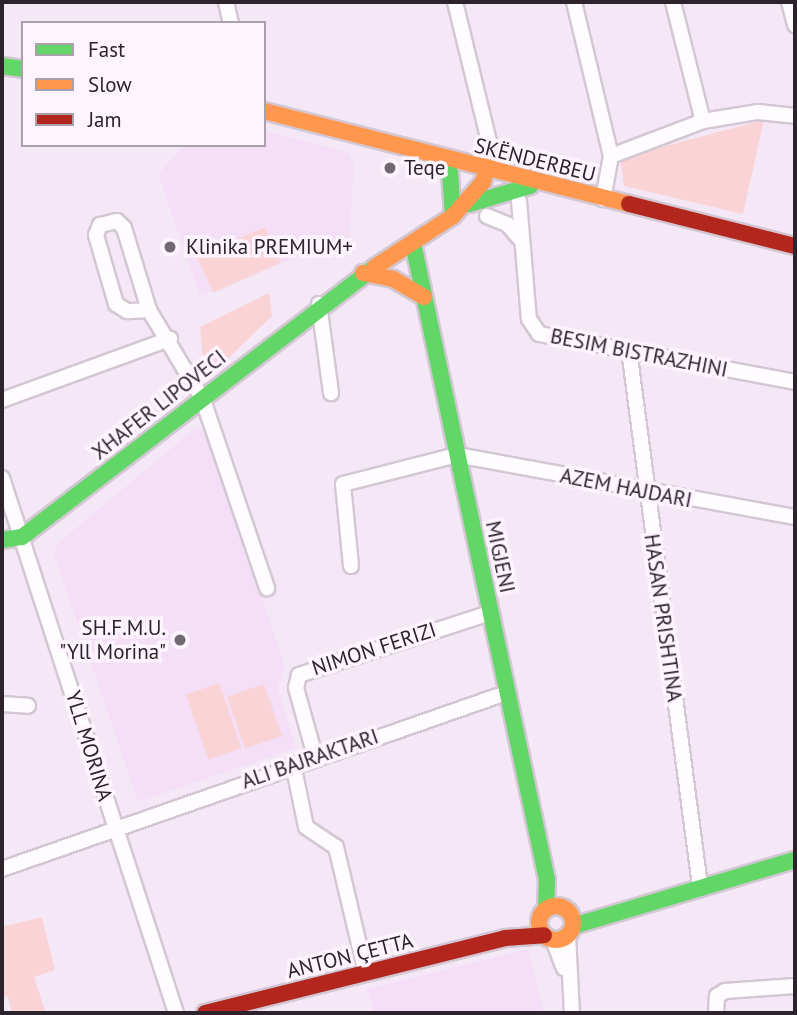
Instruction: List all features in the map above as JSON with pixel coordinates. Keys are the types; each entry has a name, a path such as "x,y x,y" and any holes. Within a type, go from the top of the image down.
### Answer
{"street":[{"path":"226,2 231,21"},
{"path":"456,2 489,141 487,167"},
{"path":"574,2 611,156 604,193"},
{"path":"673,2 703,121"},
{"path":"789,2 795,25"},
{"path":"2,66 21,69"},
{"name":"SKËNDERBEU","path":"266,112 487,167 795,233"},
{"path":"611,156 703,121 758,112 795,116"},
{"path":"433,154 450,173 459,211 505,189 538,185"},
{"name":"SKËNDERBEU","path":"487,167 538,185 604,193 795,246"},
{"name":"XHAFER LIPOVECI","path":"22,537 203,400 319,304 459,211 487,167"},
{"path":"519,201 519,238"},
{"path":"487,216 507,224 519,238"},
{"path":"149,310 116,304 96,235 100,225 123,225 149,310 170,339 203,400 267,588"},
{"name":"BESIM BISTRAZHINI","path":"519,238 534,330 795,382"},
{"name":"MIGJENI","path":"413,243 506,693 557,923"},
{"path":"363,273 393,279 424,297"},
{"path":"319,304 331,393"},
{"path":"2,400 170,339"},
{"name":"HASAN PRISHTINA","path":"629,350 700,886"},
{"path":"351,566 343,484 457,455"},
{"name":"AZEM HAJDARI","path":"457,455 646,493 795,517"},
{"name":"YLL MORINA","path":"2,478 176,1013"},
{"path":"2,540 22,537"},
{"name":"NIMON FERIZI","path":"315,756 296,688 299,675 490,613"},
{"name":"ALI BAJRAKTARI","path":"2,870 315,756 506,693"},
{"path":"2,704 28,706"},
{"path":"293,764 306,827 336,847 366,974"},
{"name":"ANTON ÇETTA","path":"205,1013 241,1009 557,923 610,913 795,860"},
{"path":"557,923 572,1013"},
{"path":"716,1013 717,996 725,991 795,986"}],"shaded area":[{"path":"764,120 743,214 624,186 620,158"},
{"path":"266,131 349,153 354,166 349,247 315,250 200,296 158,174 183,147 266,147"},
{"path":"265,227 281,263 213,293 197,257"},
{"path":"269,293 272,316 205,381 200,327"},
{"name":"SH.F.M.U. \"Yll Morina\"","path":"196,428 206,432 285,666 278,688 296,748 138,802 54,554 59,542"},
{"path":"219,683 241,748 208,760 186,694"},
{"path":"264,684 282,736 245,749 227,697"},
{"path":"42,917 55,970 34,977 46,1013 12,1013 8,996 2,998 2,927"},
{"path":"528,949 544,1013 374,1013 367,989"}],"traffic: fast":[{"path":"2,66 21,69"},
{"path":"434,155 450,173 453,216"},
{"path":"469,204 530,186"},
{"path":"413,243 547,880 546,909"},
{"path":"2,540 22,537 375,267"},
{"path":"573,926 795,860"}],"traffic: slow":[{"path":"266,112 629,204"},
{"path":"375,267 453,216 483,182 488,164"},
{"path":"363,273 393,279 424,297"},
{"path":"556,906 568,911 573,923 568,935 556,940 544,935 539,923 544,911 556,906"}],"traffic: jam":[{"path":"629,204 795,246"},
{"path":"205,1013 505,938 544,935"}],"place":[{"name":"Teqe","path":"390,168"},
{"name":"Klinika PREMIUM+","path":"170,247"},
{"name":"SH.F.M.U. \"Yll Morina\"","path":"180,640"}]}
